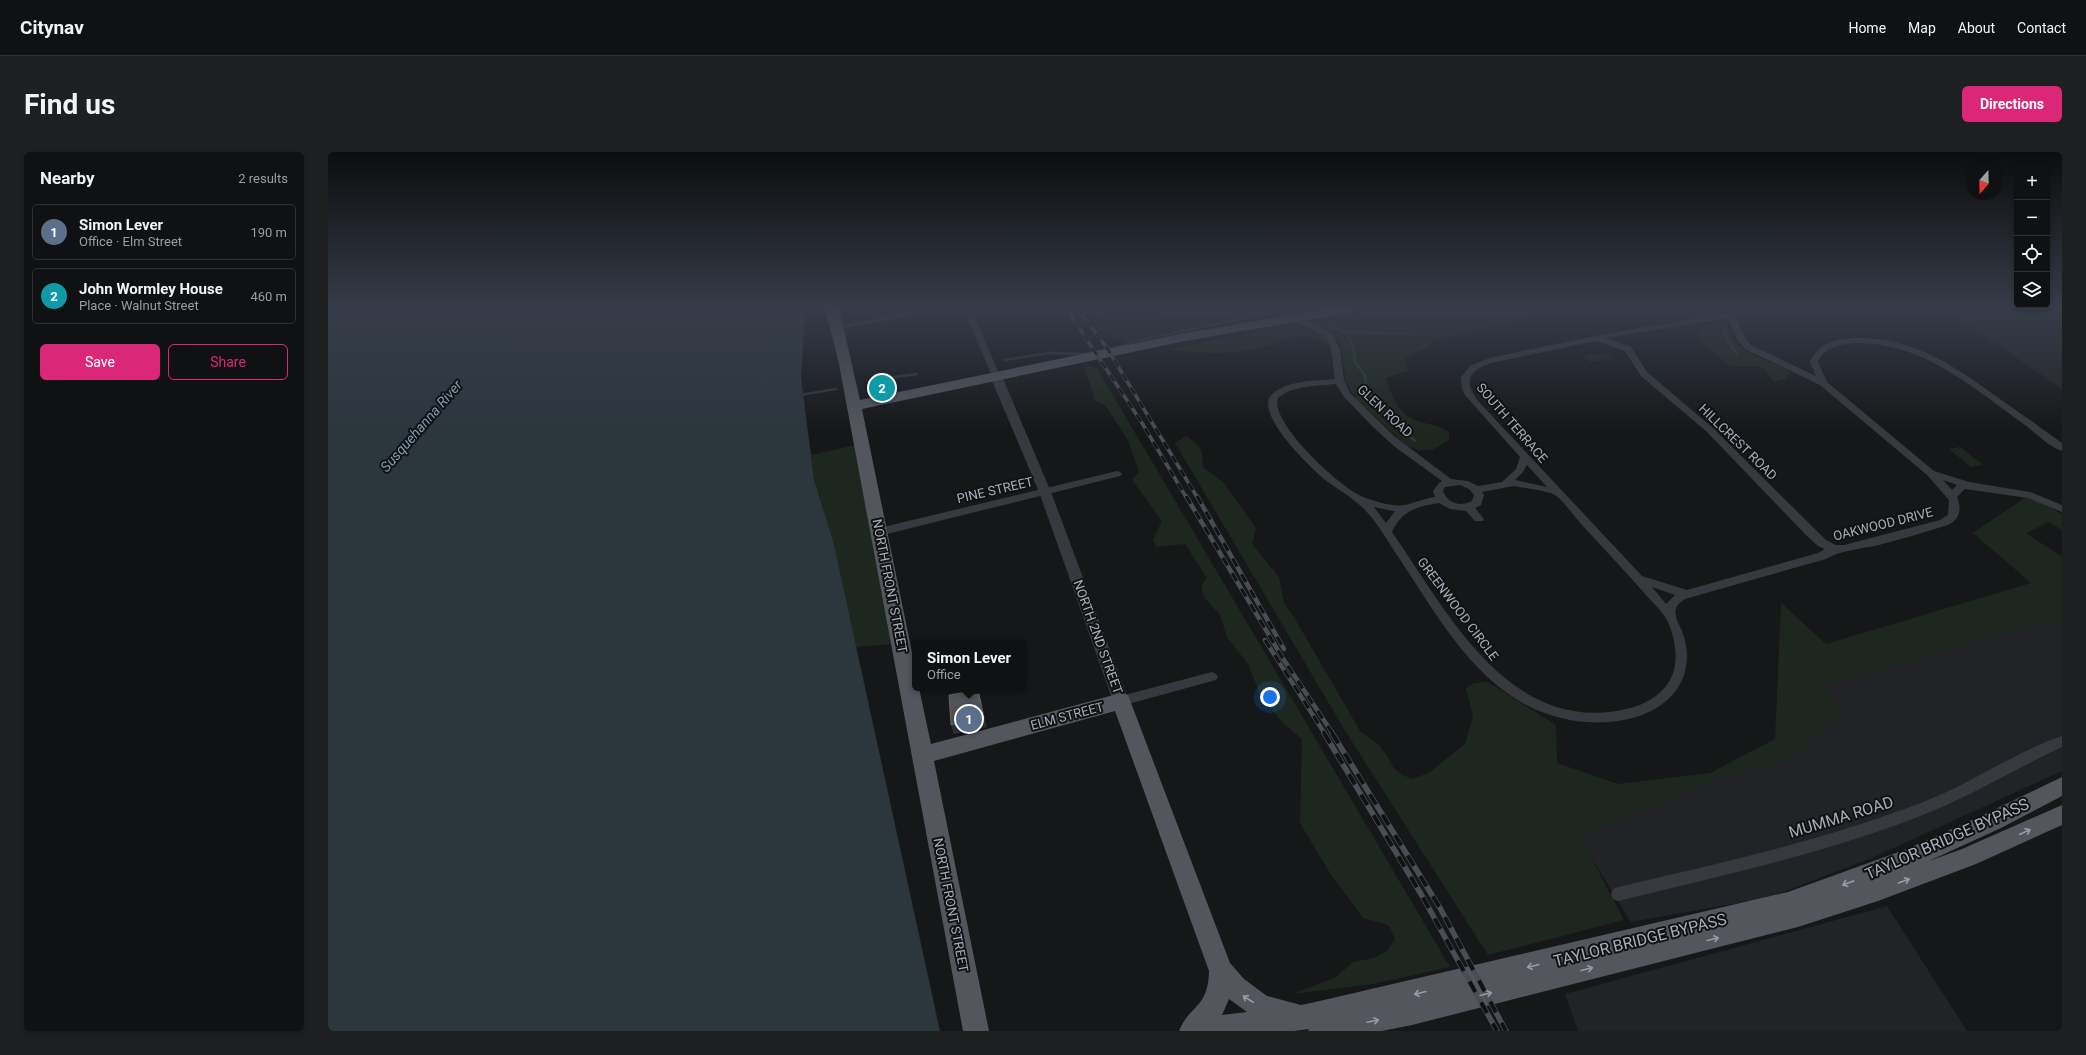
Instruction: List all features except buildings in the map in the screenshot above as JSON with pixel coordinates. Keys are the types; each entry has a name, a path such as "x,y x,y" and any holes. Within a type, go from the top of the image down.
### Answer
{"main road":[{"name":"NORTH FRONT STREET","path":"842,349 879,532 976,1031"},
{"path":"854,406 1127,349"},
{"name":"ELM STREET","path":"922,756 1121,701"},
{"name":"NORTH 2ND STREET","path":"1121,701 1221,970"},
{"name":"TAYLOR BRIDGE BYPASS","path":"1316,1023 1406,996 1788,903 1913,857 1993,821 2062,786"},
{"name":"TAYLOR BRIDGE BYPASS","path":"1200,1031 1316,1023 1412,1012 1798,916 1878,890 1968,857 2062,815"},
{"path":"1221,970 1236,990 1256,1004 1316,1023"},
{"path":"1192,1031 1209,1014 1216,1004 1221,984 1221,970"}],"street":[{"name":"NORTH 2ND STREET","path":"984,349 1045,492 1121,701"},
{"name":"GLEN ROAD","path":"1335,349 1338,381 1346,394 1381,430 1407,451 1437,470 1449,482"},
{"name":"SOUTH TERRACE","path":"1547,349 1489,361 1472,369 1466,374 1464,385 1468,394 1524,457 1638,579 1685,594"},
{"name":"HILLCREST ROAD","path":"1628,349 1644,374 1710,430 1822,543 1834,549"},
{"path":"1753,349 1766,357 1823,383 1930,473 1952,496 1962,486 1968,485"},
{"path":"1823,383 1815,366 1816,357 1819,352 1824,349"},
{"path":"1910,349 1918,351 1942,362 1959,373 2062,448"},
{"path":"1793,368 1815,366"},
{"name":"GREENWOOD CIRCLE","path":"1338,381 1283,390 1273,398 1272,410 1276,418 1328,478 1362,501 1372,511 1453,628 1482,666 1496,680 1513,692 1551,710 1584,717 1615,717 1640,711 1662,698 1671,689 1678,678 1682,662 1680,642 1670,616 1638,579"},
{"path":"1506,483 1520,470 1524,457"},
{"path":"1930,473 1968,485 2018,492 2062,509"},
{"name":"PINE STREET","path":"879,532 1117,474"},
{"path":"1449,482 1467,484 1476,490 1479,500 1470,507 1457,507 1447,504 1441,499 1438,491 1440,487 1449,482"},
{"path":"1476,490 1506,483 1524,484 1558,493"},
{"name":"OAKWOOD DRIVE","path":"1685,594 1822,556 1834,549 1844,549 1944,523 1952,518 1955,513 1955,506 1952,496"},
{"path":"1362,501 1394,508 1407,508 1441,499"},
{"path":"1470,507 1479,518"},
{"path":"1387,533 1394,516 1407,508"},
{"path":"1670,616 1671,606 1674,601 1685,594"},
{"name":"ELM STREET","path":"1121,701 1212,677"},
{"name":"MUMMA ROAD","path":"1618,894 1720,870 1879,824 1930,805 2062,740"}],"shaded area":[{"path":"1256,349 1226,353 1202,353 1168,350"},
{"path":"1341,349 1425,349 1405,358 1408,371 1386,378 1395,402 1407,416 1449,432 1449,440 1432,450 1419,450 1406,446 1357,400 1346,383"},
{"path":"1710,349 1743,349 1757,357 1786,368 1790,373 1786,379 1774,382 1764,369 1754,366 1736,366 1725,363"},
{"path":"2004,349 2062,349 2062,389 2033,369"},
{"path":"1608,353 1613,359 1589,362 1583,355"},
{"path":"1088,366 1095,367 1098,370 1450,967 1373,984 1292,994 1336,977 1353,962 1374,958 1388,950 1395,938 1388,925 1363,918 1330,873 1300,823 1302,739 1284,724 1261,697 1248,664 1227,637 1220,615 1204,597 1201,586 1207,578 1185,544 1156,547 1153,539 1162,521 1132,480 1139,472 1128,440 1105,405 1095,401 1085,369"},
{"path":"1186,436 1195,442 1200,448 1202,452 1203,467 1224,483 1256,528 1252,544 1279,577 1284,603 1294,617 1360,731 1378,744 1388,757 1393,767 1402,775 1413,779 1430,772 1465,744 1473,716 1466,688 1474,683 1488,682 1556,725 1557,763 1618,784 1710,773 1775,739 1781,603 1826,644 2031,583 1973,533 2026,497 2045,504 2062,514 2062,530 2049,522 2026,533 2062,557 2062,631 2048,621 1823,687 1845,712 1787,761 1717,779 1581,838 1624,920 1488,955 1344,729 1175,443"},
{"path":"856,445 891,644 856,647 834,548 814,477 811,455"},
{"path":"1960,447 1983,465 1971,467 1949,449"},
{"path":"2062,614 2062,771 1872,858 1767,898 1631,922 1578,836 1823,726 1823,687"},
{"path":"1887,906 1967,1031 1578,1031 1565,994"}],"water":[{"name":"Susquehanna River","path":"328,349 803,349 801,377 814,479 834,545 940,1031 328,1031"}],"waterway":[{"path":"1004,360 1050,353 1084,354 1107,349"},
{"path":"1353,349 1355,362 1365,375 1366,389 1384,413 1415,441"},
{"path":"1733,349 1737,354"},
{"path":"887,378 917,374"},
{"path":"800,395 836,389"}],"railway":[{"path":"1093,349 1142,423 1186,497"},
{"path":"1108,349 1197,497"},
{"path":"1186,496 1282,657 1333,734"},
{"path":"1197,496 1284,649"},
{"path":"1265,640 1325,734"},
{"path":"1324,733 1421,894 1497,1031"},
{"path":"1332,733 1440,908 1506,1031"}],"place":[{"name":"John Wormley House","path":"882,388"},
{"name":"Simon Lever","path":"969,719"}]}
